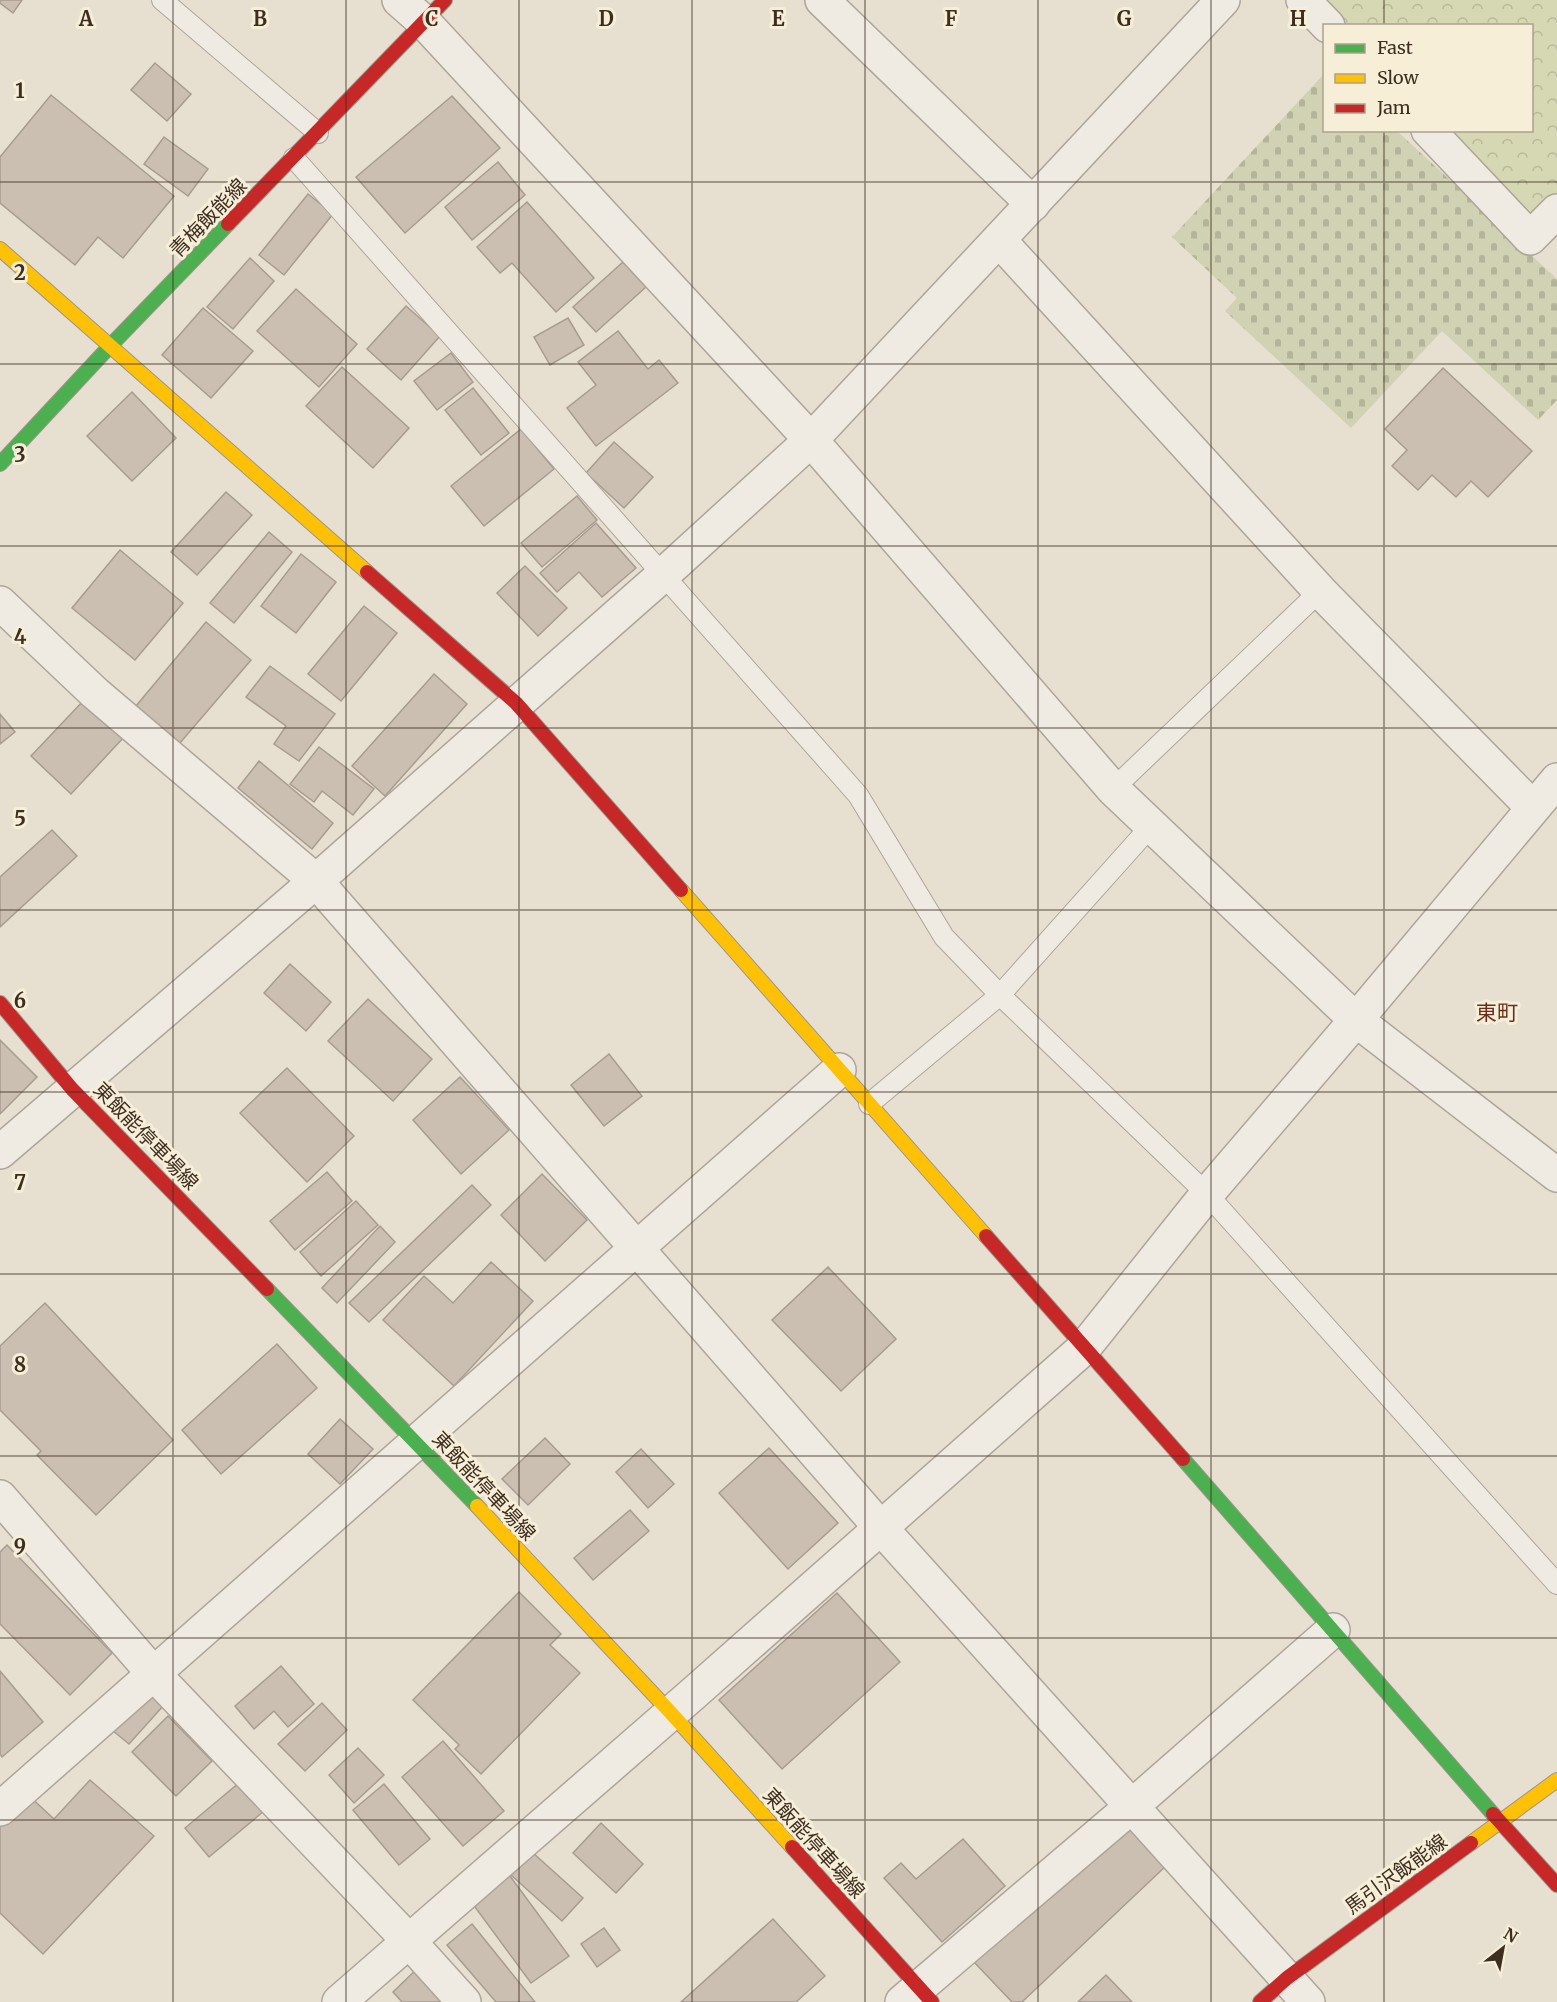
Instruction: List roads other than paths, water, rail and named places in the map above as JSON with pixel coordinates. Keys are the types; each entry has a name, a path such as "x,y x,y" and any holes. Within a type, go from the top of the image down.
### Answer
{"main road":[{"name":"青梅飯能線","path":"0,464 111,345 435,11"},
{"path":"0,249 516,703 1557,1885"},
{"name":"東飯能停車場線","path":"0,1003 72,1089 416,1442 671,1713 918,1997"},
{"name":"馬引沢飯能線","path":"1260,2002 1297,1990 1500,1822 1557,1780"}],"street":[{"path":"399,0 435,11 1113,789 1356,1020 1557,1175"},
{"path":"822,0 1033,204"},
{"path":"0,1152 316,881 664,574 811,440 1223,0"},
{"path":"1304,0 1326,24"},
{"path":"1430,132 1530,238 1557,211"},
{"path":"999,240 1320,591 1533,808"},
{"path":"0,603 95,693 316,881 880,1527 1297,1990"},
{"path":"339,2002 671,1713 1084,1348 1207,1194 1557,780"},
{"path":"0,1809 839,1070"},
{"path":"0,1497 153,1673 408,1940 464,2002"},
{"path":"918,1997 1333,1630"}],"lane":[{"path":"162,0 318,133"},
{"path":"294,158 858,795 944,937 1000,995 1207,1194 1557,1584"},
{"path":"1113,789 1320,591"},
{"path":"869,1104 1000,995 1151,826"}],"district":[{"name":"東町","path":"1497,1013"}]}
